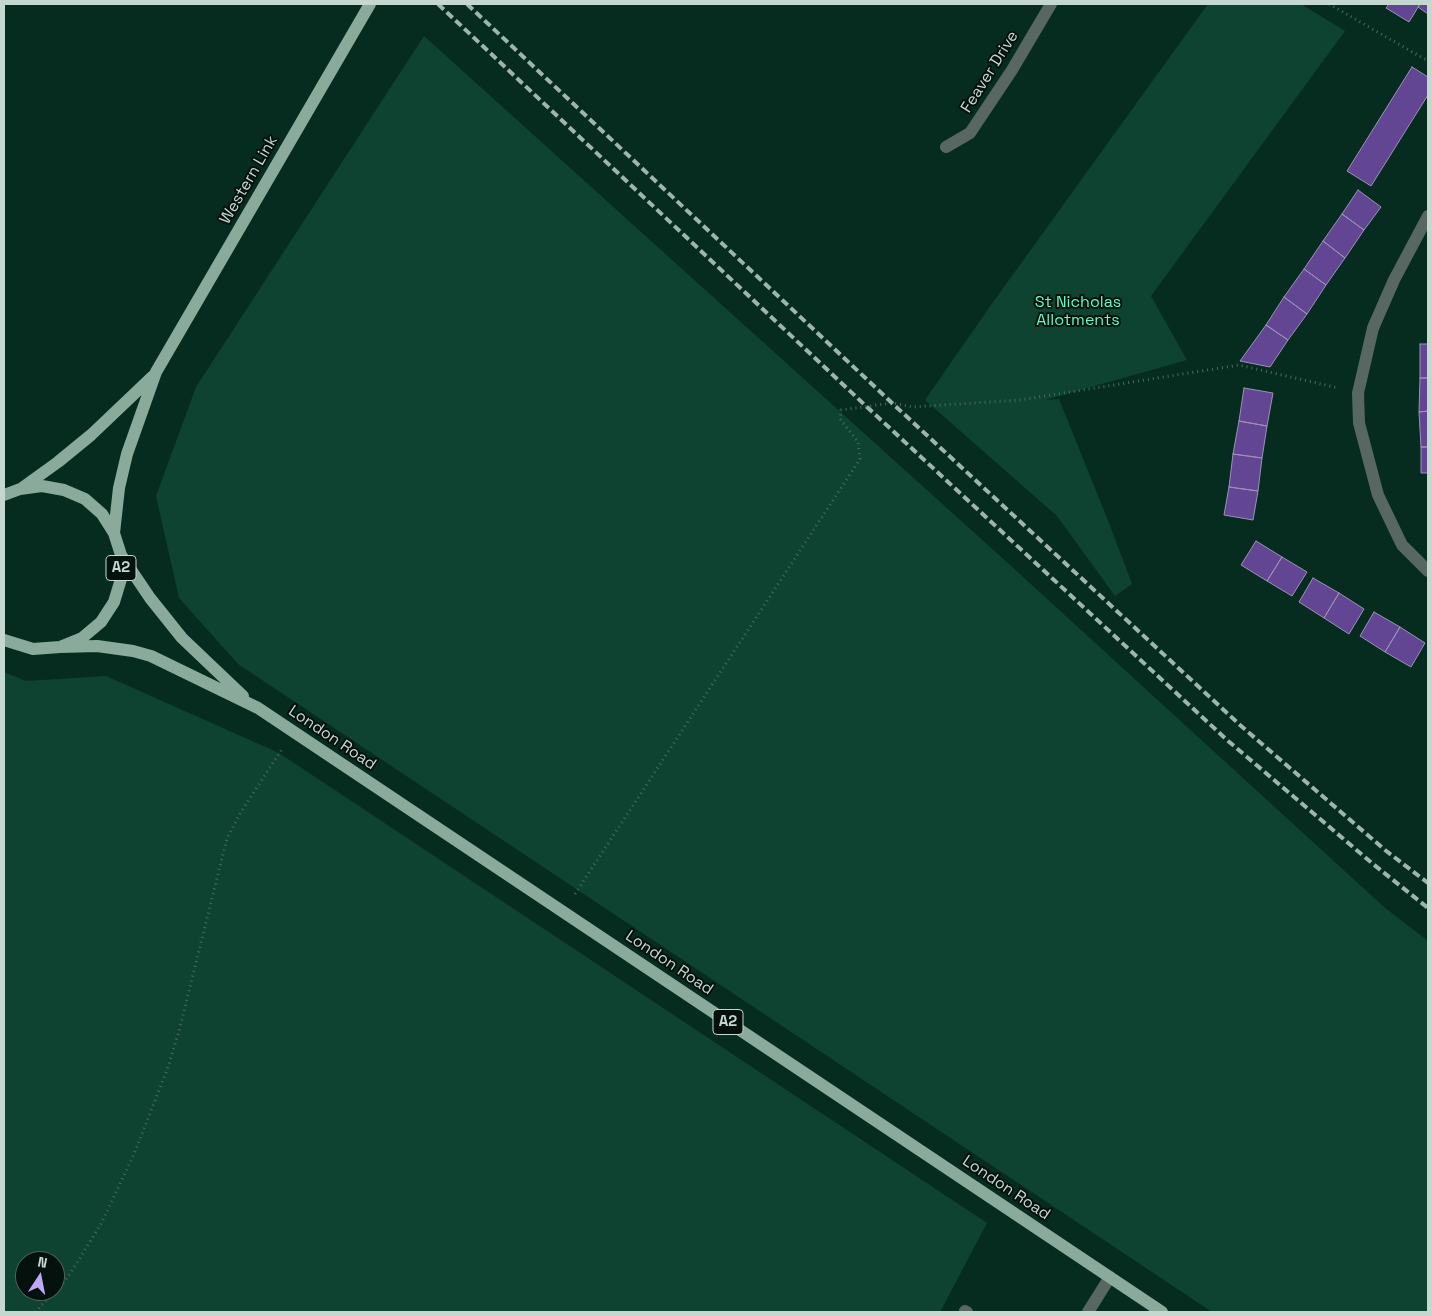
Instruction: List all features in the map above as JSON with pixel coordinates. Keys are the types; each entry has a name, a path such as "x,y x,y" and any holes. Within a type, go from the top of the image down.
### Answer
{"main road":[{"name":"Western Link","path":"114,533 119,488 127,454 156,372 370,4"},
{"name":"Western Link","path":"20,489 58,462 91,435 156,372"},
{"name":"London Road","path":"4,495 20,489 42,486 64,490 84,500 102,514 114,533 121,555 150,598 182,638 258,708 1162,1312"},
{"name":"London Road","path":"60,647 82,638 101,622 114,602 121,579 121,555"},
{"name":"London Road","path":"4,640 33,649 97,646 133,651 151,656 258,708"}],"street":[{"name":"Feaver Drive","path":"946,147 970,133 1012,70 1051,4"},
{"path":"1428,216 1394,280 1373,328 1358,393 1359,423 1378,495 1402,545 1428,571"},
{"path":"1088,1312 1110,1277"}],"path":[{"path":"1329,4 1428,62"},
{"path":"563,912 860,459 858,442 840,419 841,410 892,403 913,407 1020,400 1239,365 1358,393"},
{"path":"35,1312 64,1280 80,1258 102,1222 126,1171 154,1103 179,1031 228,838 241,812 293,732"}],"green space":[{"name":"St Nicholas Allotments","path":"1208,4 1301,4 1345,31 1151,296 1187,360 1045,400 1059,399 1132,584 1115,596 1057,516 925,400 991,305"},
{"path":"424,36 1010,565 1384,907 1428,941 1428,1312 1212,1312 238,664 179,598 156,496 196,387"},
{"path":"4,672 26,681 106,676 279,753 987,1223 940,1312 4,1312"}],"building":[{"path":"1389,4 1420,4 1409,22 1386,8"},
{"path":"1420,4 1428,4 1428,14 1418,7"},
{"path":"1412,67 1428,77 1428,95 1371,186 1347,171"},
{"path":"1358,190 1381,207 1364,230 1342,214"},
{"path":"1342,214 1364,230 1345,258 1323,241"},
{"path":"1323,241 1345,258 1326,285 1304,269"},
{"path":"1304,269 1326,285 1307,314 1284,297"},
{"path":"1284,297 1307,314 1288,340 1266,325"},
{"path":"1266,325 1288,340 1270,367 1240,361"},
{"path":"1420,344 1428,344 1428,378 1420,378"},
{"path":"1420,378 1428,378 1428,411 1419,412"},
{"path":"1244,388 1273,393 1267,426 1239,421"},
{"path":"1428,411 1428,447 1421,447 1419,412"},
{"path":"1239,421 1267,426 1262,458 1233,454"},
{"path":"1421,447 1428,447 1428,473 1421,473"},
{"path":"1233,454 1262,458 1258,491 1229,487"},
{"path":"1229,487 1258,491 1253,520 1224,515"},
{"path":"1256,541 1282,557 1267,581 1241,565"},
{"path":"1282,557 1307,572 1292,596 1267,581"},
{"path":"1313,578 1339,593 1324,618 1299,602"},
{"path":"1339,593 1364,609 1349,634 1324,618"},
{"path":"1374,612 1400,627 1385,652 1360,636"},
{"path":"1400,627 1425,643 1411,667 1385,652"}],"railway":[{"path":"438,4 867,407 1227,740 1373,864 1428,908"},
{"path":"467,4 892,403 1240,725 1385,850 1428,883"}]}
